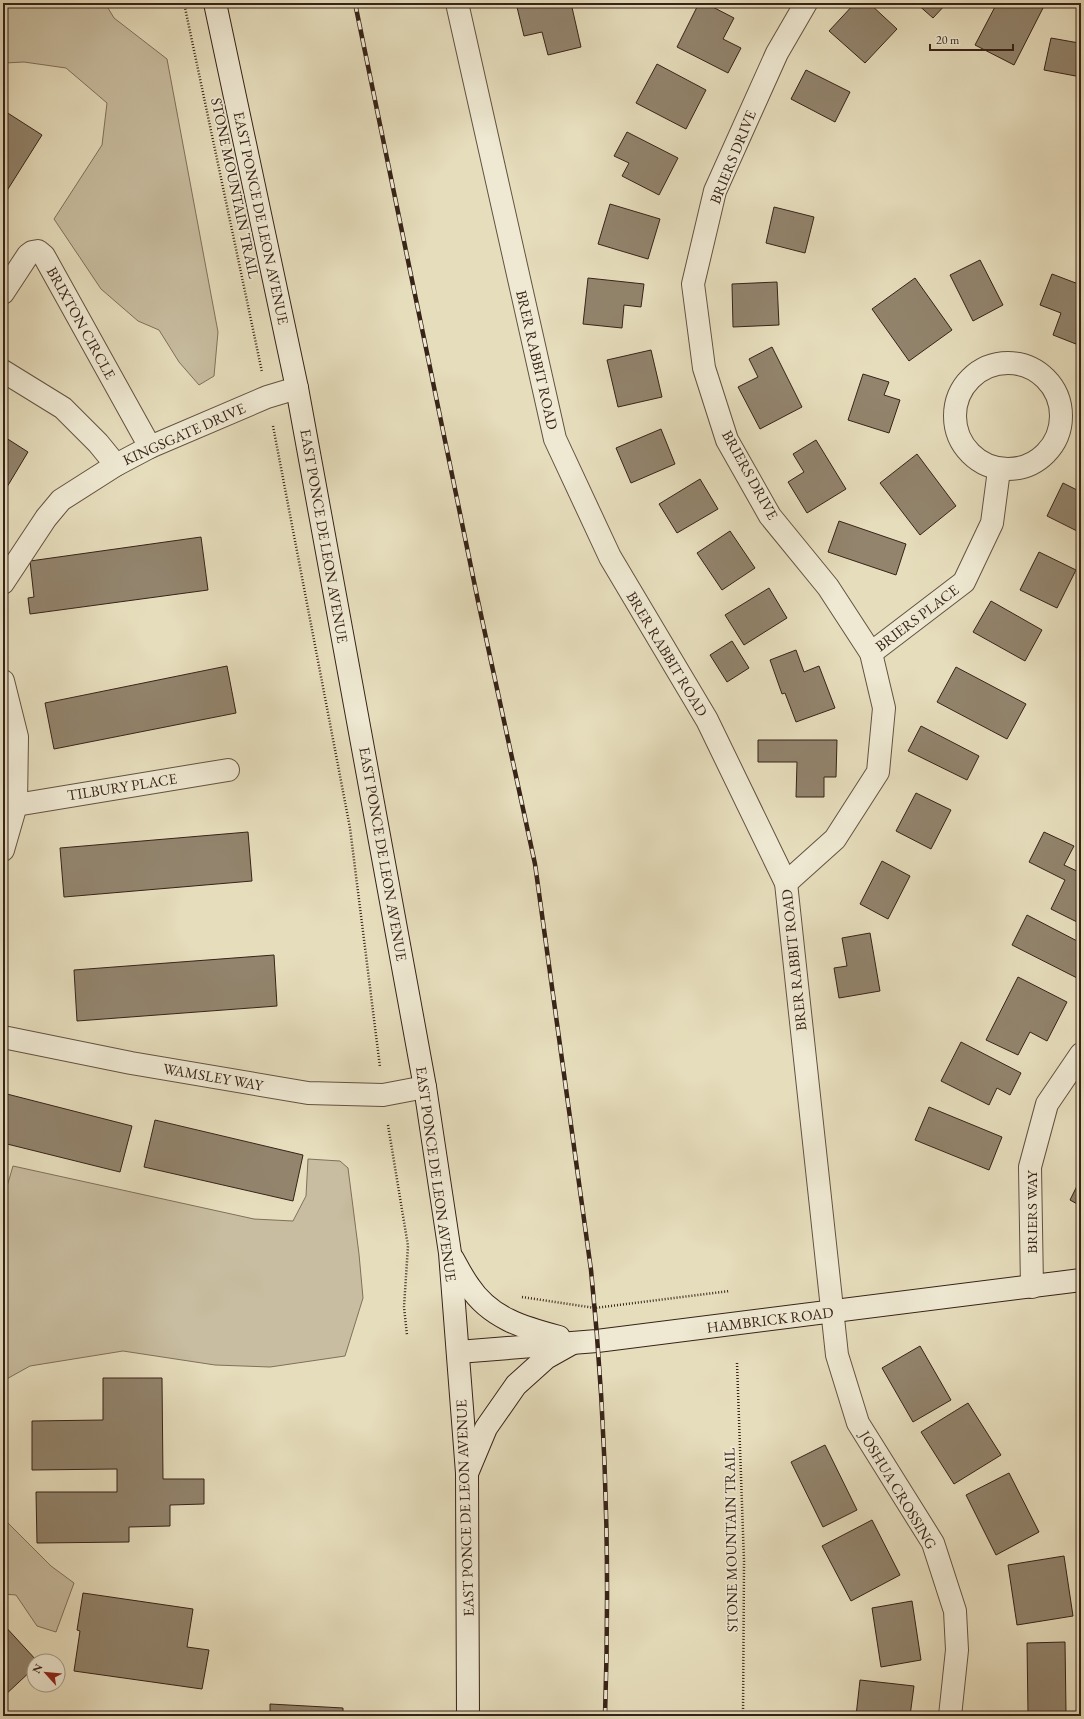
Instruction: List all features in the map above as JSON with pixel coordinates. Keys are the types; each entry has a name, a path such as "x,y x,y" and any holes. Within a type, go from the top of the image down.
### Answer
{"street":[{"name":"EAST PONCE DE LEON AVENUE","path":"215,3 297,388 426,1087 450,1253 467,1473 468,1716"},
{"name":"BRER RABBIT ROAD","path":"457,3 555,439 610,557 707,720 786,883 832,1312"},
{"name":"BRIERS DRIVE","path":"786,883 835,839 878,772 884,708 871,653 828,587 770,516 727,440 704,368 693,284 716,191 777,53 806,3"},
{"name":"BRIXTON CIRCLE","path":"3,293 28,255 32,252 38,251 44,256 150,447"},
{"path":"1002,362 1026,364 1042,373 1062,405 1055,445 1042,459 1015,471 999,470 978,462 956,432 958,395 983,367 1002,362"},
{"path":"3,371 64,408 98,443 116,465"},
{"name":"KINGSGATE DRIVE","path":"3,583 46,518 61,500 116,465 150,447 267,397 297,388"},
{"name":"BRIERS PLACE","path":"871,653 964,582 992,523 999,470"},
{"path":"3,681 17,737 16,805 3,850"},
{"name":"TILBURY PLACE","path":"16,805 228,770"},
{"name":"WAMSLEY WAY","path":"3,1037 131,1063 308,1093 383,1095 426,1087"},
{"name":"BRIERS WAY","path":"1032,1287 1030,1166 1046,1104 1081,1054"},
{"path":"450,1253 469,1287 480,1300 498,1316 526,1329 575,1341"},
{"name":"HAMBRICK ROAD","path":"458,1352 575,1341 597,1341 1081,1280"},
{"name":"JOSHUA CROSSING","path":"832,1312 837,1355 858,1423 933,1543 955,1611 957,1650 950,1716"},
{"path":"467,1473 486,1428 516,1384 546,1358 575,1341"}],"path":[{"name":"STONE MOUNTAIN TRAIL","path":"184,3 263,378"},
{"path":"273,426 350,828 380,1067"},
{"path":"388,1125 408,1246 404,1307 407,1335"},
{"path":"519,1296 595,1308 730,1291"},
{"name":"STONE MOUNTAIN TRAIL","path":"737,1364 744,1560 743,1716"}],"shaded area":[{"path":"3,3 105,3 114,18 167,59 218,332 214,376 199,385 179,362 159,330 138,321 101,289 54,219 102,145 107,103 66,68 24,62 5,63 3,68"},
{"path":"308,1159 340,1161 348,1168 363,1298 345,1356 270,1367 215,1365 123,1351 30,1366 3,1381 3,1200 13,1166 254,1219 293,1221 306,1196"},
{"path":"3,1518 51,1566 74,1583 56,1632 37,1626 16,1595 3,1594"}],"building":[{"path":"516,3 571,3 581,47 548,55 542,32 524,36"},
{"path":"699,3 705,3 734,18 723,39 741,48 728,73 677,47"},
{"path":"855,3 869,3 897,29 865,63 829,31"},
{"path":"916,3 947,3 933,18"},
{"path":"997,3 1033,3 1043,8 1014,65 975,45"},
{"path":"1081,34 1081,77 1044,70 1051,38 1079,43"},
{"path":"657,64 706,90 686,129 636,103"},
{"path":"806,70 850,92 835,122 791,99"},
{"path":"3,110 42,135 3,197"},
{"path":"627,132 678,158 659,195 622,176 629,163 614,156"},
{"path":"610,204 660,219 648,259 598,244"},
{"path":"774,207 814,217 805,253 766,243"},
{"path":"980,260 1003,305 973,321 950,275"},
{"path":"1052,274 1081,285 1081,330 1076,344 1053,335 1061,313 1040,305"},
{"path":"588,278 644,284 641,307 624,305 622,328 583,324"},
{"path":"915,278 952,330 909,361 872,309"},
{"path":"777,282 779,325 733,327 732,284"},
{"path":"772,347 802,407 760,429 738,387 758,377 749,359"},
{"path":"651,350 662,397 618,407 607,360"},
{"path":"863,374 889,382 884,395 900,400 889,433 848,420"},
{"path":"661,429 675,464 631,483 616,448"},
{"path":"3,436 28,452 4,492 3,491"},
{"path":"816,440 846,489 807,513 788,482 804,472 793,454"},
{"path":"917,454 956,506 920,535 880,483"},
{"path":"700,479 718,509 677,533 659,504"},
{"path":"1063,483 1081,492 1081,533 1047,516"},
{"path":"839,521 906,544 896,575 828,552"},
{"path":"730,531 755,568 722,590 697,553"},
{"path":"201,537 208,590 30,614 28,598 34,597 30,561"},
{"path":"1039,552 1076,570 1057,608 1020,590"},
{"path":"769,588 787,618 744,645 725,615"},
{"path":"991,601 1042,630 1025,661 973,632"},
{"path":"732,641 749,668 727,682 710,655"},
{"path":"796,650 804,672 819,666 835,708 796,722 785,693 782,694 770,660"},
{"path":"227,666 236,713 54,749 45,703"},
{"path":"956,667 1026,704 1007,739 937,702"},
{"path":"921,726 979,756 967,780 908,751"},
{"path":"758,740 837,740 836,777 824,777 824,797 796,797 797,762 758,762"},
{"path":"916,793 951,810 931,849 896,831"},
{"path":"248,832 252,881 64,897 60,848"},
{"path":"1044,832 1074,846 1064,865 1081,873 1081,924 1051,909 1065,880 1029,862"},
{"path":"882,861 910,876 888,919 860,904"},
{"path":"1027,915 1081,943 1081,980 1012,945"},
{"path":"870,933 880,991 839,998 834,968 847,966 842,938"},
{"path":"274,955 277,1006 77,1021 74,970"},
{"path":"1018,977 1067,1002 1047,1041 1030,1032 1018,1055 986,1040"},
{"path":"961,1042 1021,1073 1010,1095 997,1088 989,1105 941,1081"},
{"path":"3,1093 132,1126 120,1172 3,1143"},
{"path":"929,1107 1002,1137 989,1170 915,1140"},
{"path":"155,1120 303,1155 293,1201 144,1167"},
{"path":"1081,1178 1081,1206 1070,1200"},
{"path":"920,1346 951,1400 913,1422 882,1368"},
{"path":"103,1378 162,1378 163,1479 204,1479 204,1504 170,1505 170,1526 129,1527 129,1542 37,1543 36,1492 117,1492 117,1469 32,1470 32,1421 103,1420"},
{"path":"968,1403 1001,1455 954,1484 921,1432"},
{"path":"825,1445 857,1510 823,1527 791,1462"},
{"path":"1009,1473 1039,1532 996,1555 966,1495"},
{"path":"872,1520 900,1575 851,1601 822,1546"},
{"path":"1064,1556 1073,1616 1017,1625 1008,1565"},
{"path":"83,1593 193,1609 187,1647 209,1650 202,1689 74,1671 80,1631 77,1630"},
{"path":"912,1601 921,1660 881,1667 872,1608"},
{"path":"3,1624 30,1653 26,1653 26,1675 3,1697"},
{"path":"1065,1642 1066,1712 1028,1713 1027,1643"},
{"path":"860,1680 914,1686 910,1716 856,1716"},
{"path":"270,1704 343,1708 343,1716 270,1716"}],"railway":[{"path":"355,3 478,601 535,864 591,1270 596,1325 606,1493 607,1605 605,1716"}]}
